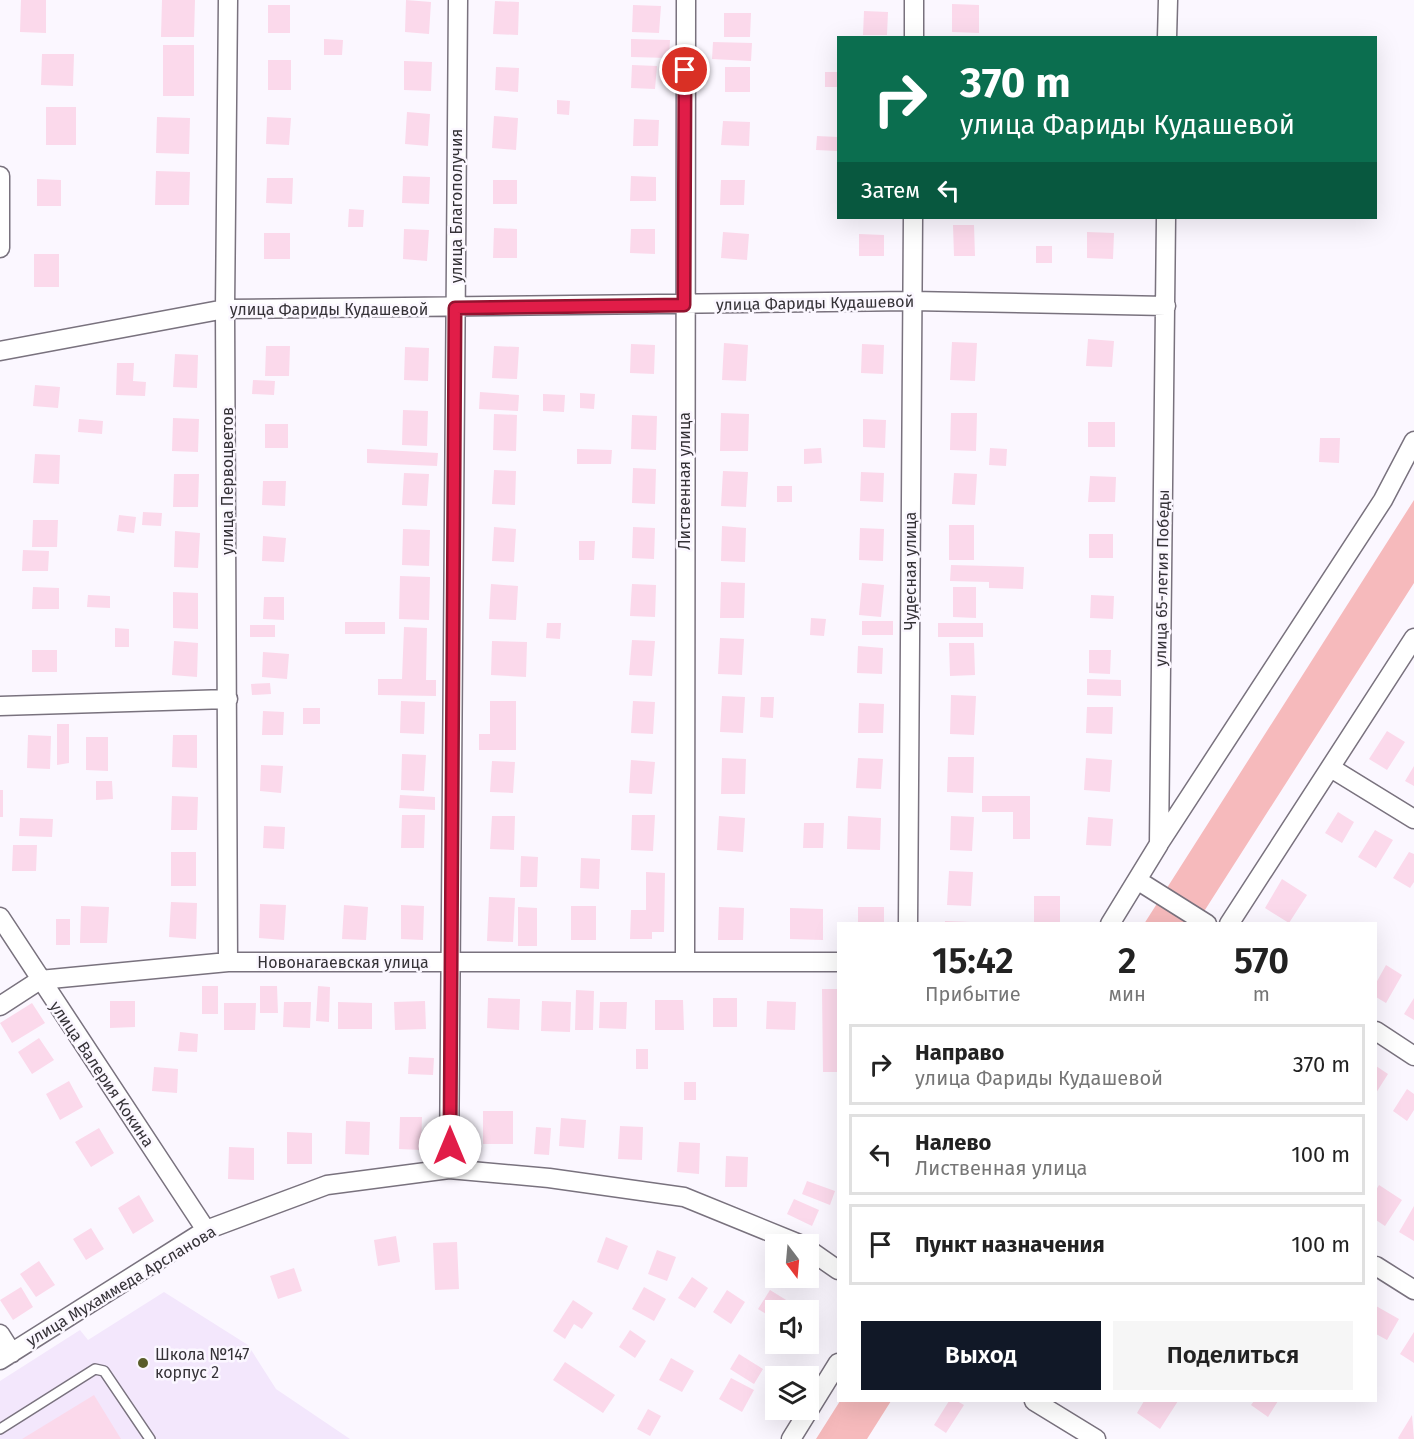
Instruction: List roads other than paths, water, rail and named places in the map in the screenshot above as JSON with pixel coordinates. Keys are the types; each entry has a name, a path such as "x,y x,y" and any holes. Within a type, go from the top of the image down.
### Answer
{"street":[{"name":"улица Первоцветов","path":"228,0 225,309 228,962"},
{"name":"улица Благополучия","path":"449,1169 458,0"},
{"name":"Лиственная улица","path":"685,962 686,0"},
{"path":"914,0 914,36"},
{"path":"1167,36 1168,0"},
{"path":"0,176 0,248"},
{"name":"Чудесная улица","path":"908,922 913,219"},
{"name":"улица 65-летия Победы","path":"1159,844 1166,219"},
{"name":"улица Фариды Кудашевой","path":"0,351 225,309 912,301 1166,306"},
{"path":"1111,922 1159,844 1383,500 1414,441"},
{"path":"1230,922 1414,638"},
{"path":"0,706 228,699"},
{"path":"1331,768 1414,819"},
{"path":"1137,880 1204,922"},
{"name":"улица Валерия Кокина","path":"0,917 206,1230"},
{"name":"Новонагаевская улица","path":"0,1006 40,980 228,962 837,962"},
{"path":"1377,1032 1414,1056"},
{"name":"улица Мухаммеда Арсланова","path":"6,1356 206,1230 327,1185 449,1169 549,1178 684,1197 775,1234"},
{"path":"819,1257 837,1269"},
{"path":"1377,1267 1414,1290"},
{"path":"0,1334 6,1356"},
{"path":"791,1439 837,1365"},
{"path":"1036,1402 1090,1438"}],"lane":[{"path":"0,1429 95,1369 104,1371 150,1439"}],"place":[{"name":"Школа №147 корпус 2","path":"143,1363"}]}
